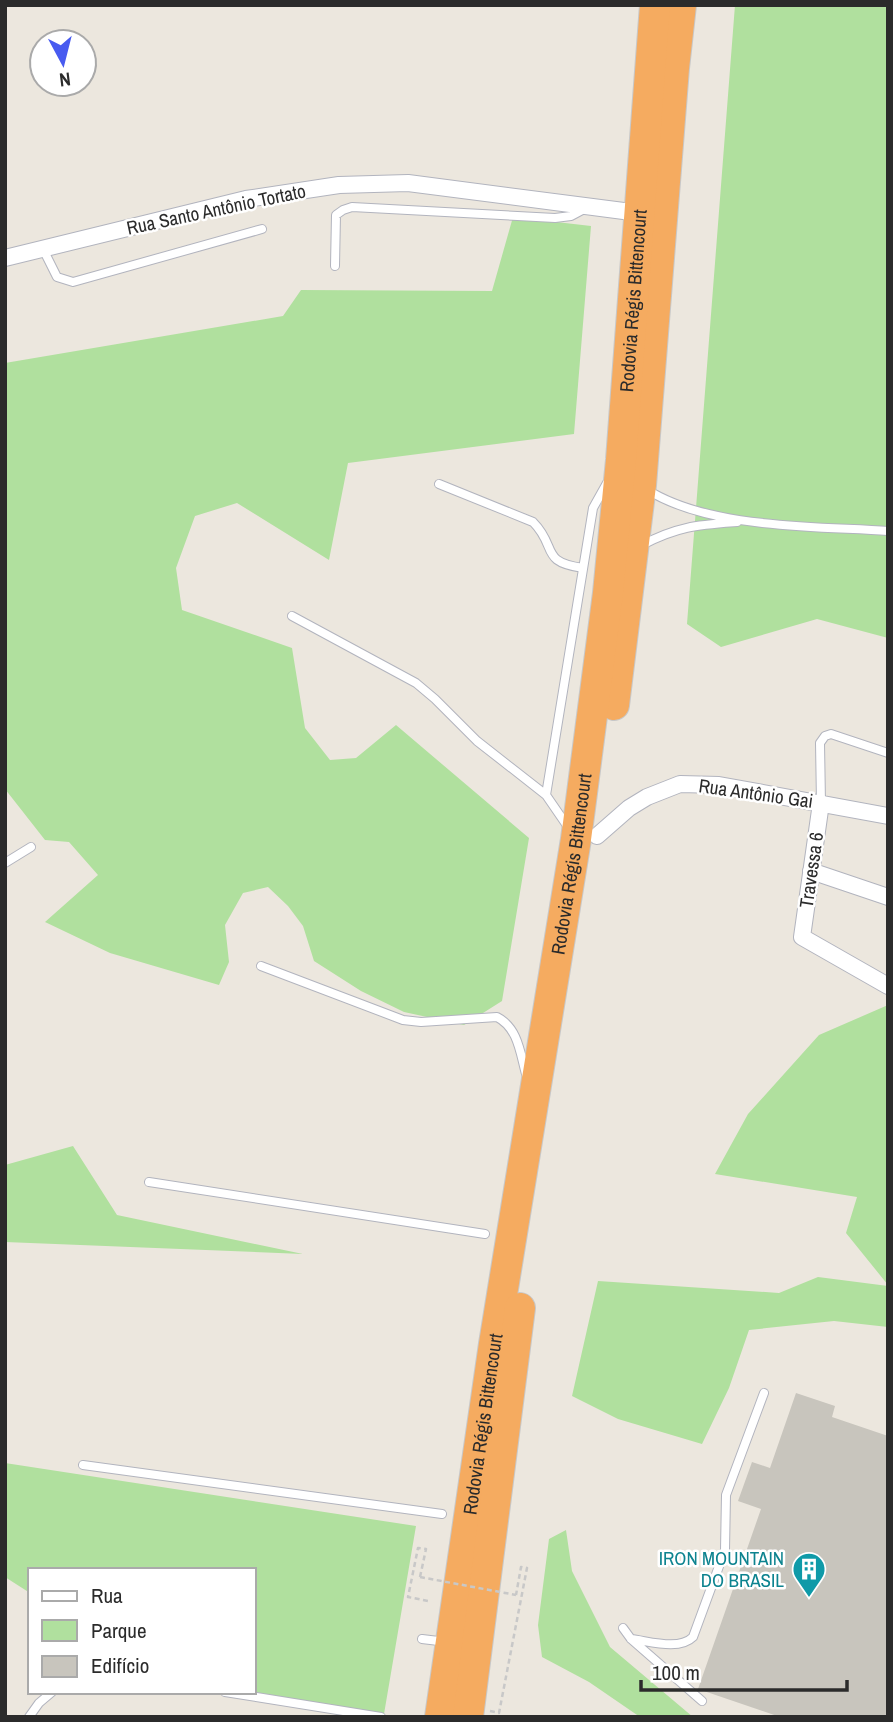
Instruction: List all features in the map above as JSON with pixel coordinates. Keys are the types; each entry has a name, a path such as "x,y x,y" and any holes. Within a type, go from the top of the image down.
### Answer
{"highway":[{"name":"Rodovia Régis Bittencourt","path":"440,1717 436,1641 494,1344 587,838 621,460 655,5"},
{"name":"Rodovia Régis Bittencourt","path":"469,1712 516,1335 587,838 634,549 681,5"}],"street":[{"name":"Rua Santo Antônio Tortato","path":"5,258 246,199 339,184 408,183 639,213"},
{"name":"Rua Antônio Gai","path":"587,838 647,797 680,784 719,785 888,816"},
{"name":"Travessa 6","path":"821,803 802,937 888,986"},
{"path":"811,871 888,897"}],"lane":[{"path":"335,265 336,215 352,207 555,218 571,216 589,207"},
{"path":"43,249 57,277 73,282 262,229"},
{"path":"546,795 593,508 621,460"},
{"path":"439,484 533,522 540,529 555,560 563,565 583,568"},
{"path":"641,485 680,506 747,521 888,531"},
{"path":"634,549 667,532 688,526 747,521"},
{"path":"292,616 416,683 477,741 546,795 587,838"},
{"path":"821,803 820,743 825,736 831,734 888,753"},
{"path":"5,863 31,847"},
{"path":"261,966 403,1020 421,1022 497,1017 507,1022 514,1034 526,1074"},
{"path":"149,1182 485,1234"},
{"path":"631,1639 680,1645 688,1643 693,1637 725,1549 726,1495 764,1393"},
{"path":"83,1465 442,1514"},
{"path":"624,1628 631,1639 702,1701"},
{"path":"29,1717 50,1694"},
{"path":"237,1694 381,1717"}],"path":[{"path":"428,1601 408,1597 418,1548 426,1549 420,1577 516,1595 521,1567 527,1568 499,1713 469,1712"}],"green space":[{"path":"735,5 888,5 888,638 817,619 721,647 687,624"},
{"path":"513,217 591,226 574,434 348,463 329,560 237,503 195,516 176,568 182,610 292,648 305,728 330,760 356,758 396,725 529,838 502,1001 464,1025 404,1012 361,991 314,961 303,926 288,906 268,887 243,893 225,925 229,962 219,985 110,953 45,922 98,875 69,842 45,840 5,789 5,363 283,316 301,290 492,291"},
{"path":"888,1005 888,1285 846,1233 857,1197 715,1174 748,1114 819,1035"},
{"path":"73,1146 117,1215 303,1254 5,1242 5,1165"},
{"path":"818,1277 888,1286 888,1327 834,1321 749,1330 729,1388 702,1444 618,1419 572,1396 598,1281 779,1293"},
{"path":"5,1463 416,1526 384,1714 256,1692 256,1568 28,1568 28,1592 5,1577"},
{"path":"566,1530 572,1571 610,1647 693,1717 640,1717 589,1682 542,1657 538,1625 549,1539"}],"building":[{"name":"IRON MOUNTAIN DO BRASIL","path":"796,1393 835,1406 832,1417 888,1436 888,1717 780,1717 698,1689 761,1509 738,1501 752,1462 770,1468"}],"place":[{"name":"IRON MOUNTAIN DO BRASIL","path":"809,1599"}]}
